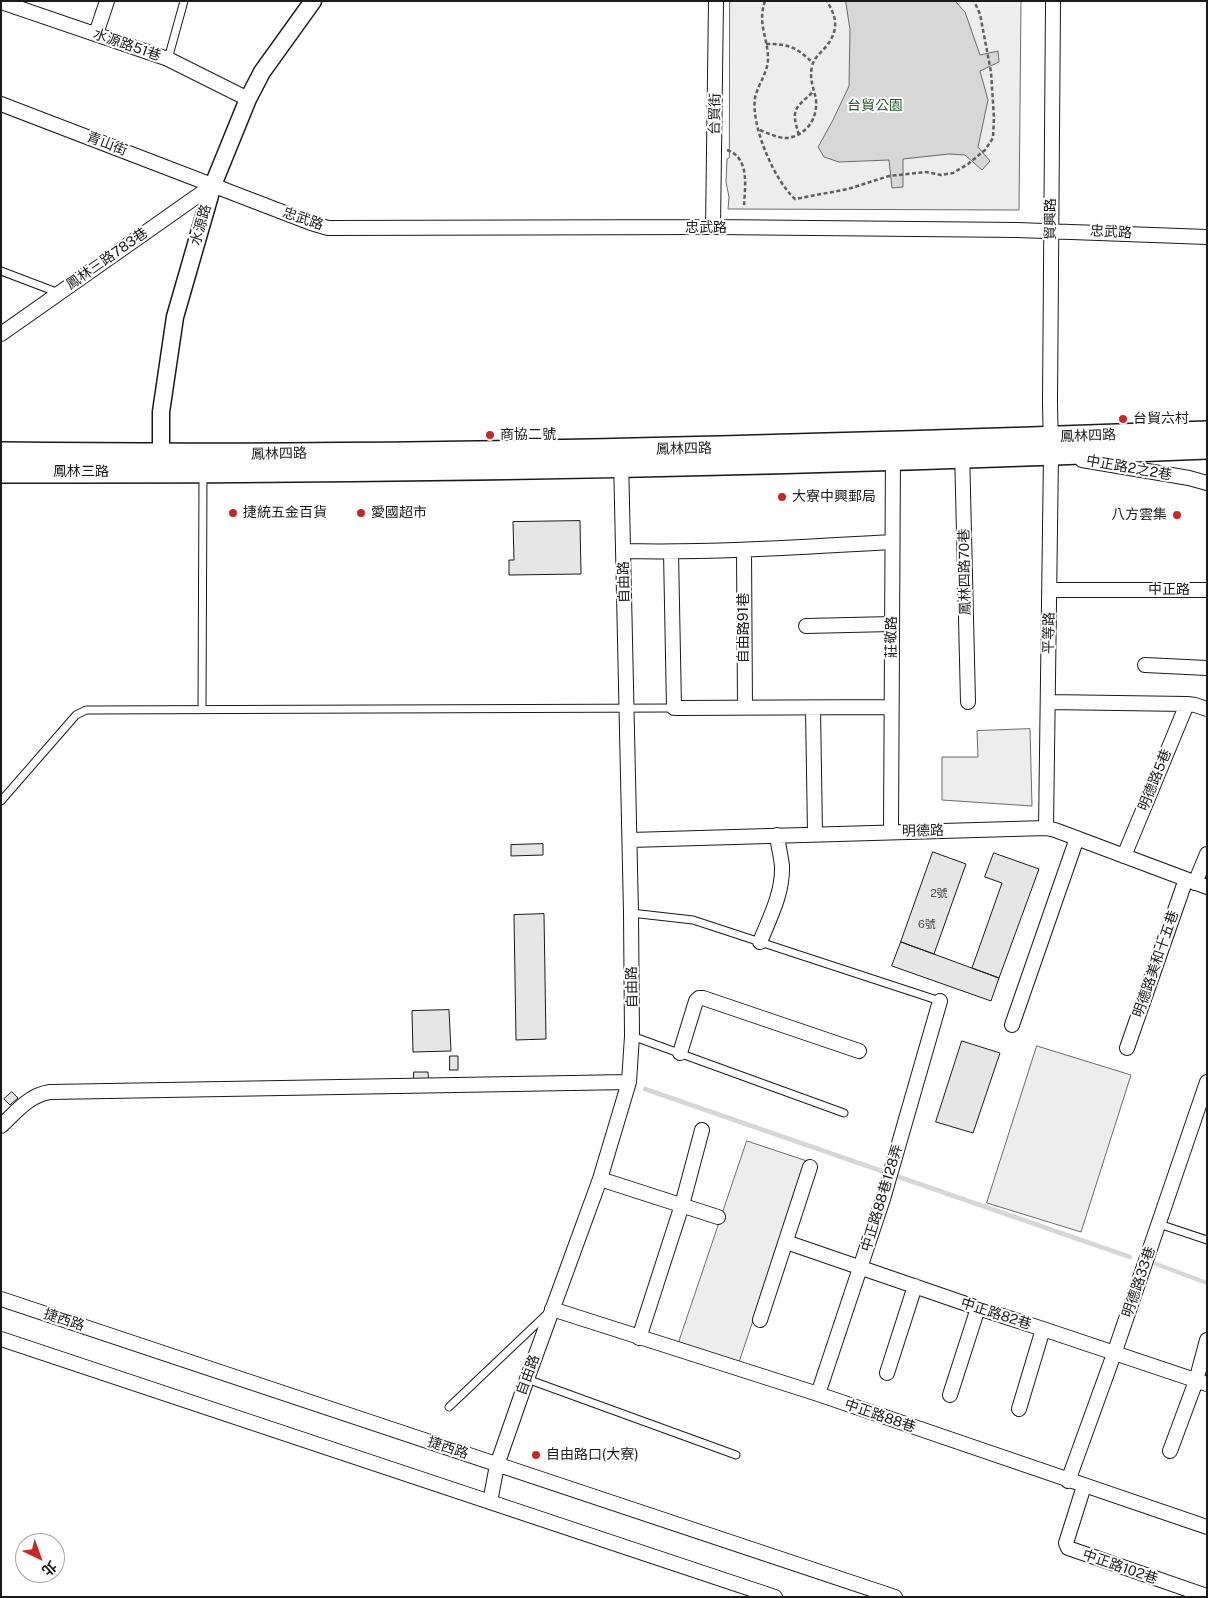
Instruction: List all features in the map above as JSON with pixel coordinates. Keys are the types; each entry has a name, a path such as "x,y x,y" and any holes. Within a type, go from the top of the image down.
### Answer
{"main road":[{"name":"鳳林四路","path":"1051,446 1207,432"},
{"name":"鳳林四路","path":"161,464 203,472 1051,446 1207,448"},
{"name":"鳳林三路","path":"1,453 161,464"},
{"name":"鳳林四路","path":"161,464 621,458"},
{"name":"鳳林三路","path":"1,472 161,464"}],"street":[{"path":"96,34 107,1"},
{"name":"水源路","path":"161,464 161,412 175,317 213,184 248,99 262,72 313,1"},
{"name":"台貿街","path":"713,227 716,1"},
{"name":"貿興路","path":"1051,446 1053,1"},
{"name":"水源路51巷","path":"1,2 29,6 96,34 168,59 248,99"},
{"name":"青山街","path":"1,104 213,184"},
{"name":"忠武路","path":"213,184 328,228 713,227 1051,230 1207,237"},
{"name":"鳳林三路783巷","path":"1,334 213,184"},
{"name":"中正路2之2巷","path":"1051,446 1207,483"},
{"name":"平等路","path":"1046,828 1051,446"},
{"name":"鳳林四路70巷","path":"962,449 968,702"},
{"name":"莊敬路","path":"891,832 893,451"},
{"name":"自由路","path":"490,1502 497,1465 600,1178 629,1082 632,1036 631,913 621,458"},
{"path":"623,551 744,550 892,542"},
{"name":"自由路91巷","path":"744,550 745,707"},
{"path":"671,552 674,708 891,707"},
{"name":"中正路","path":"1050,590 1207,590"},
{"path":"806,626 892,624"},
{"path":"1145,665 1207,668"},
{"path":"1048,702 1187,704 1207,710"},
{"name":"明德路5巷","path":"1124,856 1187,704"},
{"path":"813,708 815,834"},
{"name":"明德路","path":"630,840 1046,828 1196,883"},
{"path":"760,942 777,901 781,881 782,866 776,835"},
{"path":"1012,1025 1077,838"},
{"name":"明德路美和十五巷","path":"1127,1048 1207,854"},
{"path":"680,1053 696,1001 699,998 704,998 859,1051"},
{"name":"中正路88巷128弄","path":"818,1394 883,1199 940,1001"},
{"path":"1,1126 32,1098 41,1093 50,1092 629,1082"},
{"name":"明德路33巷","path":"1068,1481 1205,1090"},
{"path":"638,1338 682,1205 702,1130"},
{"path":"760,1320 810,1167"},
{"path":"600,1178 718,1217"},
{"name":"中正路82巷","path":"786,1242 1201,1383"},
{"path":"887,1373 915,1286"},
{"name":"捷西路","path":"1,1299 895,1597"},
{"path":"950,1395 978,1308"},
{"name":"中正路88巷","path":"552,1309 818,1394 1207,1527"},
{"path":"1018,1409 1043,1328"},
{"path":"1,1339 775,1597"},
{"path":"1170,1451 1201,1383 1207,1340"},
{"name":"中正路102巷","path":"1084,1486 1066,1544 1068,1548 1207,1596"}],"lane":[{"path":"168,59 184,1"},
{"path":"1,270 59,293"},
{"path":"202,709 203,472"},
{"path":"1,801 76,715 86,710 674,708"},
{"path":"631,913 693,920 940,1001"},
{"path":"632,1036 844,1112"},
{"path":"1159,1224 1207,1240"},
{"path":"449,1407 552,1309"},
{"path":"527,1379 736,1455"}],"path":[{"path":"759,130 786,138 799,135 808,129 816,114 816,100 810,75 813,63 830,41 835,26 835,16 827,1"},
{"path":"764,2 762,28 768,56 766,71 757,88 755,113 768,158 789,194 795,199 848,190 889,176 926,172 941,175 953,173 985,150 993,138 994,118 991,72 980,14 974,1"},
{"path":"765,44 785,44 802,52 813,63"},
{"path":"799,135 794,119 797,106 813,92"},
{"path":"722,149 735,153 744,168 744,206"},
{"path":"793,206 795,199"}],"shaded area":[{"name":"台貿公園","path":"730,1 1021,1 1019,210 728,209 729,197 726,182 727,159 729,158"},
{"path":"846,1 955,1 965,12 980,55 998,51 999,62 980,71 988,100 978,147 990,161 982,170 965,155 949,154 903,159 903,187 892,188 889,160 839,162 824,157 818,147 849,86 850,30"},
{"path":"1030,729 1032,806 942,800 942,757 978,757 977,731"},
{"path":"1037,1046 1131,1075 1081,1232 987,1203"},
{"path":"747,1141 807,1161 739,1362 679,1342"}],"building":[{"path":"580,521 581,574 509,575 509,560 514,560 513,522"},
{"path":"543,844 543,855 511,856 511,845"},
{"path":"933,852 966,864 934,954 901,942"},
{"path":"994,853 1039,869 999,978 972,968 1002,883 985,877"},
{"path":"544,914 546,1039 516,1040 514,915"},
{"path":"901,942 999,978 991,1001 892,966"},
{"path":"449,1010 451,1051 413,1052 412,1011"},
{"path":"962,1041 1000,1053 973,1133 936,1122"},
{"path":"450,1056 458,1056 458,1070 450,1070"},
{"path":"414,1072 428,1072 429,1084 414,1084"},
{"path":"12,1092 18,1098 10,1105 4,1099"}],"waterway":[{"path":"645,1089 1130,1257"},
{"path":"1156,1264 1207,1283"}],"place":[{"name":"台貿六村","path":"1123,419"},
{"name":"商協二號","path":"490,435"},
{"name":"大寮中興郵局","path":"782,497"},
{"name":"捷統五金百貨","path":"233,513"},
{"name":"愛國超市","path":"361,513"},
{"name":"八方雲集","path":"1177,515"},
{"name":"自由路口(大寮)","path":"536,1455"}]}
